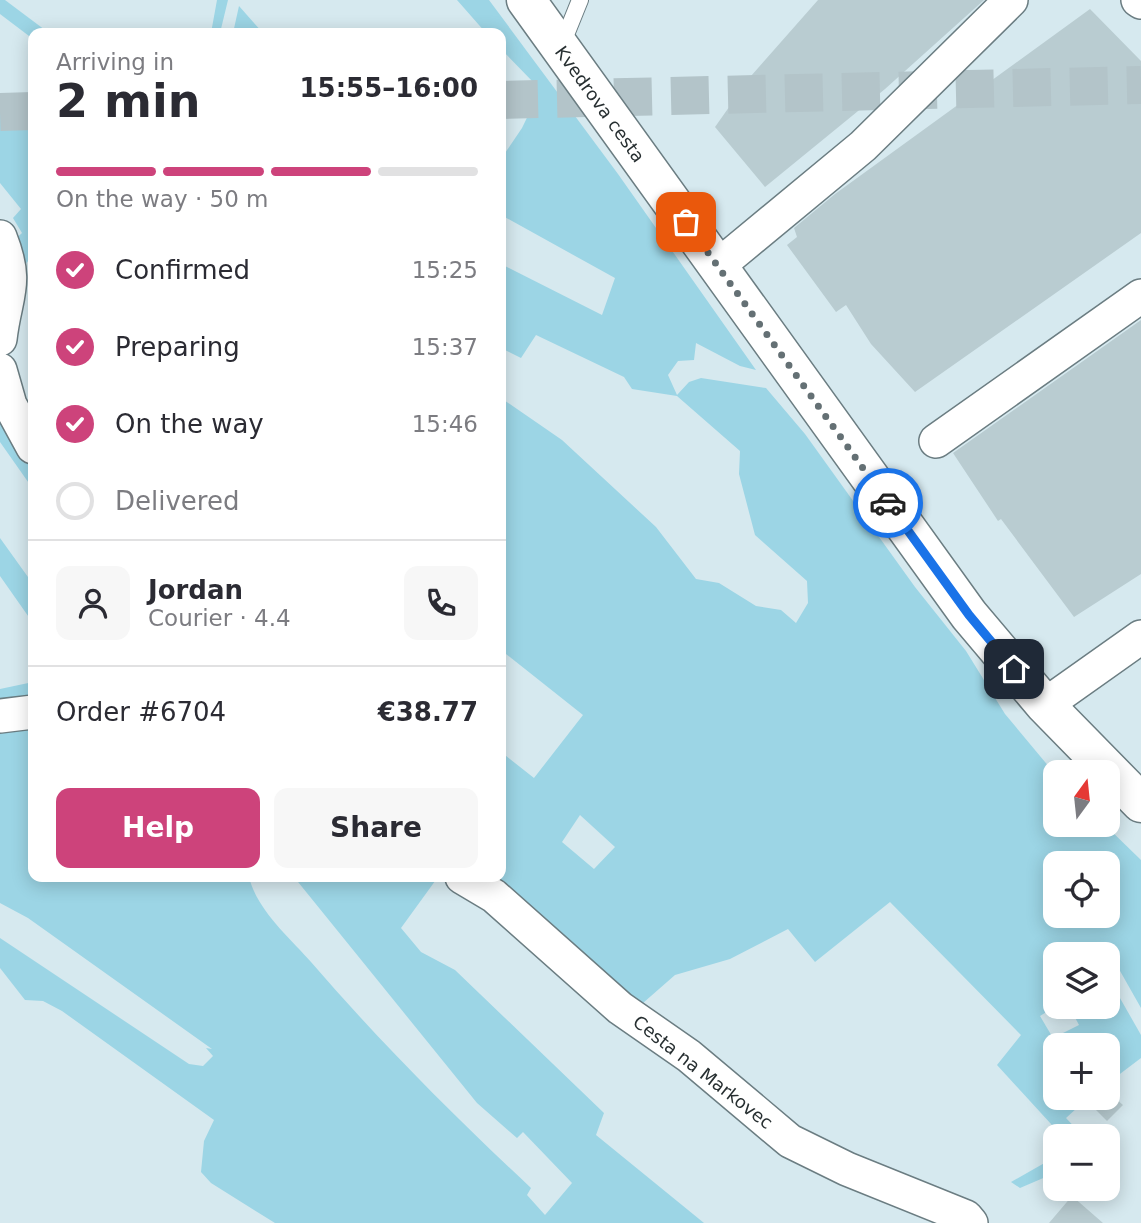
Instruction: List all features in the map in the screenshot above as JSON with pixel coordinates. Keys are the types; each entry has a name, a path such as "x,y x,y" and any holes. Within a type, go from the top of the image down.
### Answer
{"street":[{"name":"Kvedrova cesta","path":"526,0 969,615 1045,705 1141,803"},
{"path":"718,266 863,146 1011,0"},
{"path":"0,237 9,258 11,295 0,339"},
{"path":"936,441 1141,296"},
{"path":"0,370 10,405 28,438"},
{"path":"1045,705 1141,638"},
{"path":"0,716 28,713"},
{"name":"Cesta na Markovec","path":"470,882 494,896 620,1008 689,1056 790,1141 847,1169 966,1217 971,1223"}],"lane":[{"path":"560,49 580,0"}],"shaded area":[{"path":"0,0 5,0 42,28 28,28 28,35 0,14"},
{"path":"217,0 228,0 221,28 212,28"},
{"path":"457,0 489,0 618,174 756,370 740,366 696,343 694,360 678,361 668,375 677,395 689,382 701,378 766,388 805,434 915,587 966,651 1005,714 1043,760 1043,837 1117,837 1141,860 1141,1008 1120,971 1120,942 1043,942 1043,1014 1040,1016 1050,1033 1043,1033 1043,1110 1075,1110 1066,1118 1072,1124 1051,1124 997,1065 1021,1035 890,902 815,962 788,929 730,959 675,975 635,1010 497,882 506,882 506,756 534,778 583,715 506,654 506,401 562,440 656,527 696,579 719,583 756,606 781,610 796,623 808,603 807,581 755,535 739,474 740,451 677,396 632,389 624,377 536,335 521,358 506,350 506,267 602,315 615,278 506,218 506,152 522,128 537,97 533,82 506,54 506,28 482,28","holes":["580,815 615,847 594,869 562,842"]},
{"path":"239,6 259,28 234,28"},
{"path":"0,104 28,126 28,261 23,268 11,243 22,233 13,218 21,209 0,183"},
{"path":"0,396 28,449 28,482 0,442"},
{"path":"0,538 28,577 28,616 0,576"},
{"path":"28,683 28,704 0,707 0,689"},
{"path":"28,719 28,882 251,882 266,912 391,1050 531,1188 527,1195 545,1215 572,1183 523,1132 517,1138 477,1103 298,882 434,882 401,928 421,952 455,970 604,1113 596,1135 704,1223 275,1223 211,1183 201,1172 204,1141 214,1120 62,1011 43,1001 25,1000 0,968 0,938 189,1064 203,1066 213,1056 206,1048 212,1049 28,918 0,903 0,724"},
{"path":"1120,998 1141,1035 1141,1058 1120,1074 1120,1033 1063,1033 1079,1025 1076,1019 1120,1019"},
{"path":"1043,1164 1043,1178 1020,1188 1011,1182"}],"building":[{"path":"818,0 984,0 885,89 765,187 715,127 751,76"},
{"path":"1090,9 1141,61 1141,233 915,392 871,344 846,305 836,312 787,245 797,237 794,228 835,194"},
{"path":"1141,320 1141,574 1074,617 1001,519 998,521 953,453"},
{"path":"1096,1110 1118,1110 1107,1121"},
{"path":"1068,1201 1078,1201 1103,1223 1049,1223"}],"tunnel":[{"path":"506,100 1141,85"},
{"path":"0,112 28,111"}],"way so far":[{"path":"686,222 888,503"}],"route":[{"path":"888,503 969,615 1014,669"}]}
